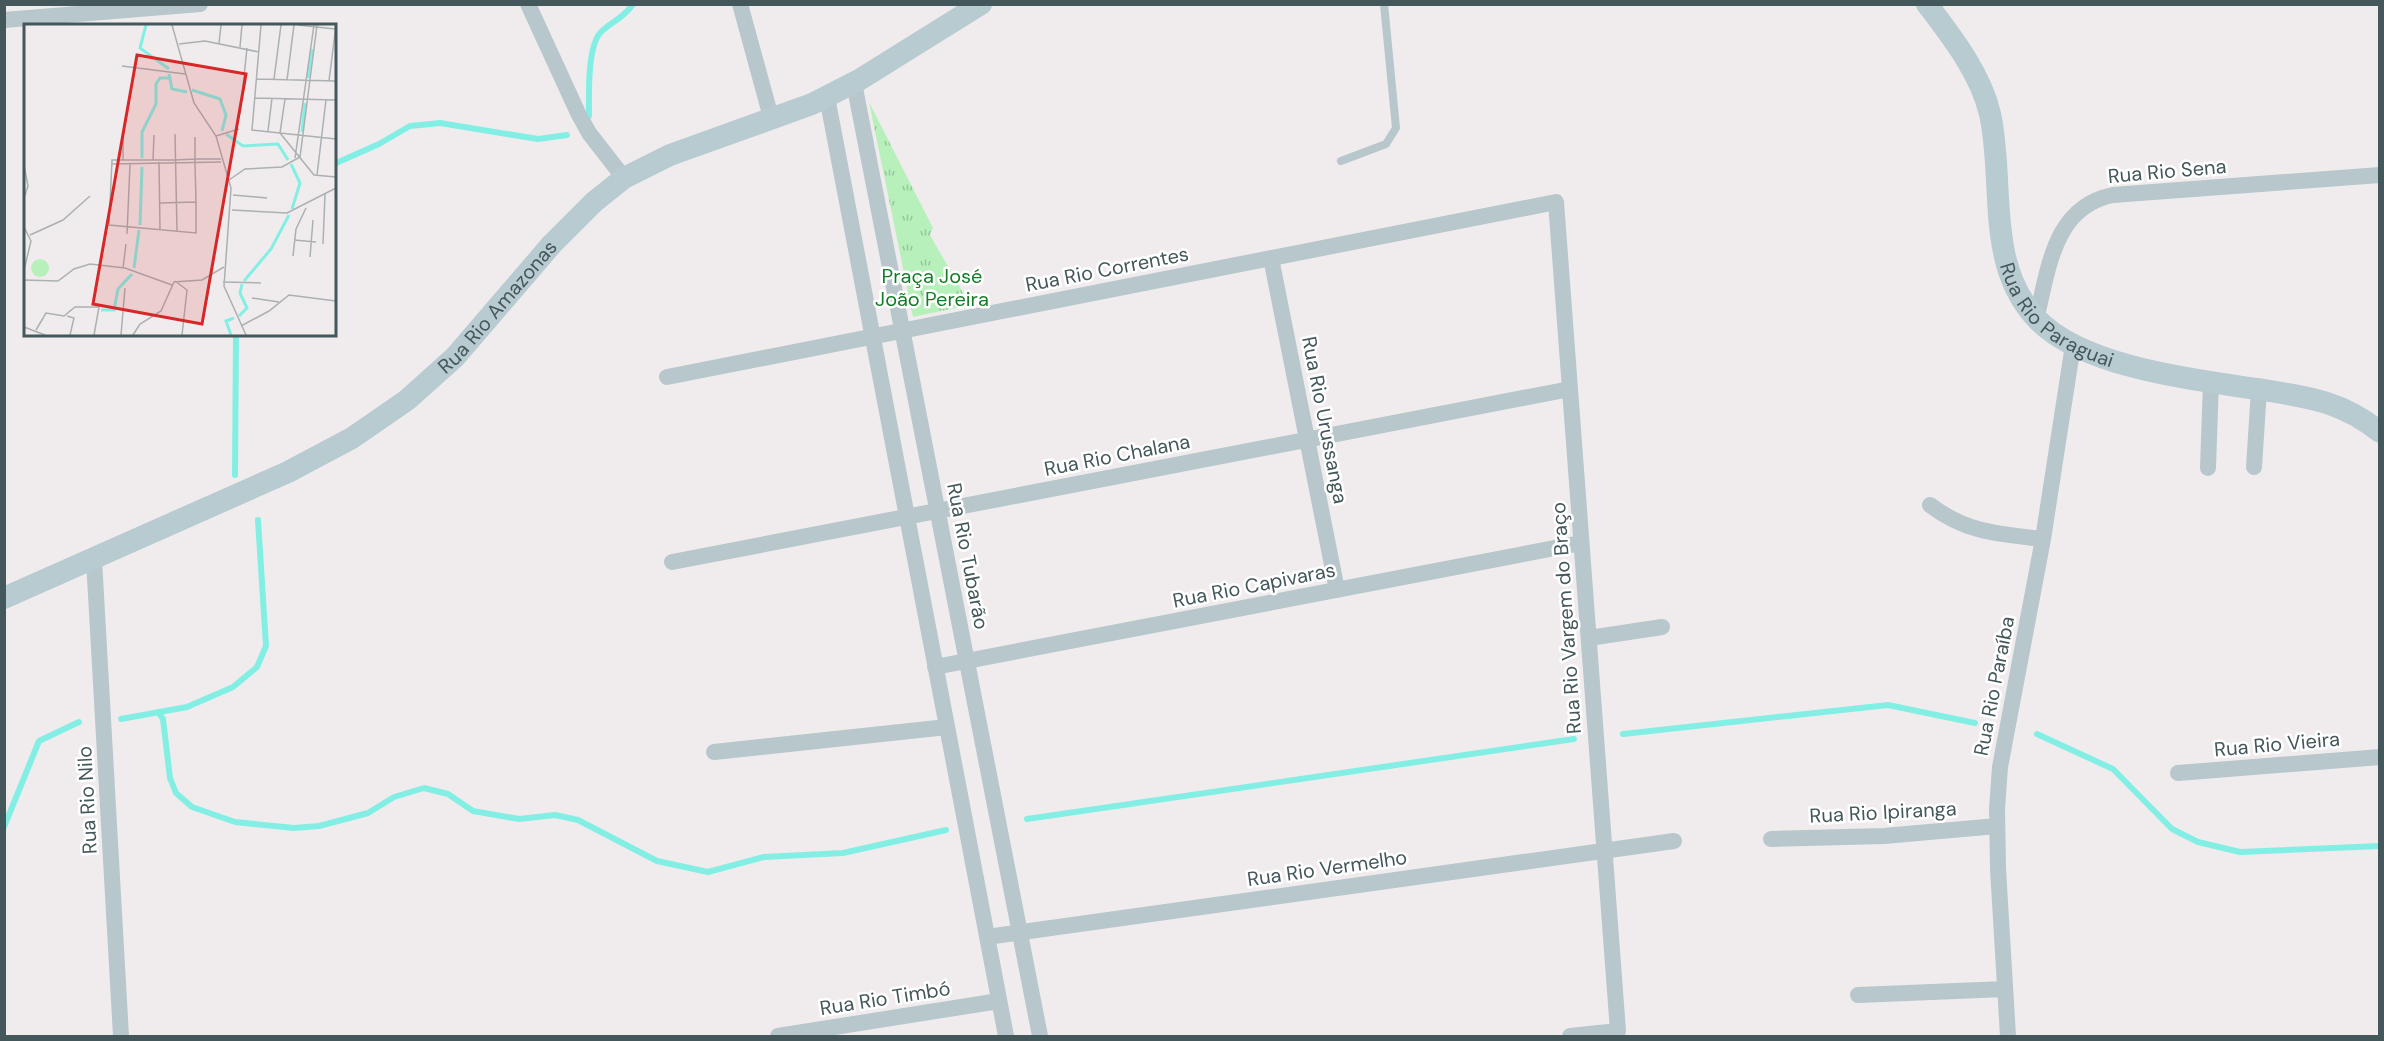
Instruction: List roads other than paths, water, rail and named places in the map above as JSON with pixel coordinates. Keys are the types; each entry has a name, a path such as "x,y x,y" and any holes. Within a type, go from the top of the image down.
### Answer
{"street":[{"path":"4,20 200,4"},
{"path":"528,4 589,133 624,178"},
{"path":"740,4 772,120"},
{"name":"Rua Rio Amazonas","path":"4,598 94,561 288,472 383,418 455,357 559,236 594,202 624,178 670,155 772,120 827,97 854,83 981,4"},
{"name":"Rua Rio Paraguai","path":"1927,4 1965,58 1984,94 1996,152 2005,264 2016,292 2036,319 2073,345 2117,362 2211,381 2318,398 2356,416 2379,432"},
{"name":"Rua Rio Tubarão","path":"854,83 1040,1036"},
{"path":"827,97 1006,1036"},
{"name":"Rua Rio Sena","path":"2036,319 2058,238 2071,219 2092,201 2113,195 2379,175"},
{"name":"Rua Rio Correntes","path":"667,377 1556,202"},
{"name":"Rua Rio Vargem do Braço","path":"1556,202 1618,1031 1570,1036"},
{"name":"Rua Rio Urussanga","path":"1271,258 1337,590"},
{"name":"Rua Rio Paraíba","path":"2008,1036 1997,826 2000,767 2043,539 2073,345"},
{"path":"2208,468 2211,381"},
{"name":"Rua Rio Chalana","path":"672,562 1570,389"},
{"path":"2254,467 2259,389"},
{"path":"1930,505 1972,529 2043,539"},
{"name":"Rua Rio Capivaras","path":"935,667 1581,543"},
{"name":"Rua Rio Nilo","path":"94,561 121,1036"},
{"path":"1589,638 1662,627"},
{"path":"714,752 947,727"},
{"name":"Rua Rio Vieira","path":"2178,773 2379,757"},
{"name":"Rua Rio Ipiranga","path":"1771,839 1884,836 1997,826"},
{"name":"Rua Rio Vermelho","path":"987,937 1674,841"},
{"path":"1858,995 2004,989"},
{"name":"Rua Rio Timbó","path":"778,1036 999,1001"}],"lane":[{"path":"1341,161 1386,144 1396,128 1384,4"}],"waterway":[{"path":"589,116 591,59 596,39 633,4"},
{"path":"336,163 379,144 410,126 440,123 538,139 567,135"},
{"path":"235,475 236,336"},
{"path":"121,719 187,707 233,687 257,667 266,646 258,520"},
{"path":"1623,734 1888,705 1975,723"},
{"path":"158,712 163,719 170,778 176,793 192,807 235,822 294,828 319,826 368,813 394,797 424,788 448,794 473,811 519,819 555,815 578,820 657,861 708,872 764,857 843,853 946,830"},
{"path":"4,827 39,741 79,722"},
{"path":"2037,734 2113,769 2172,829 2198,842 2240,852 2380,846"},
{"path":"1027,819 1574,739"}],"park label":[{"name":"Praça José João Pereira","path":"932,288"}]}
